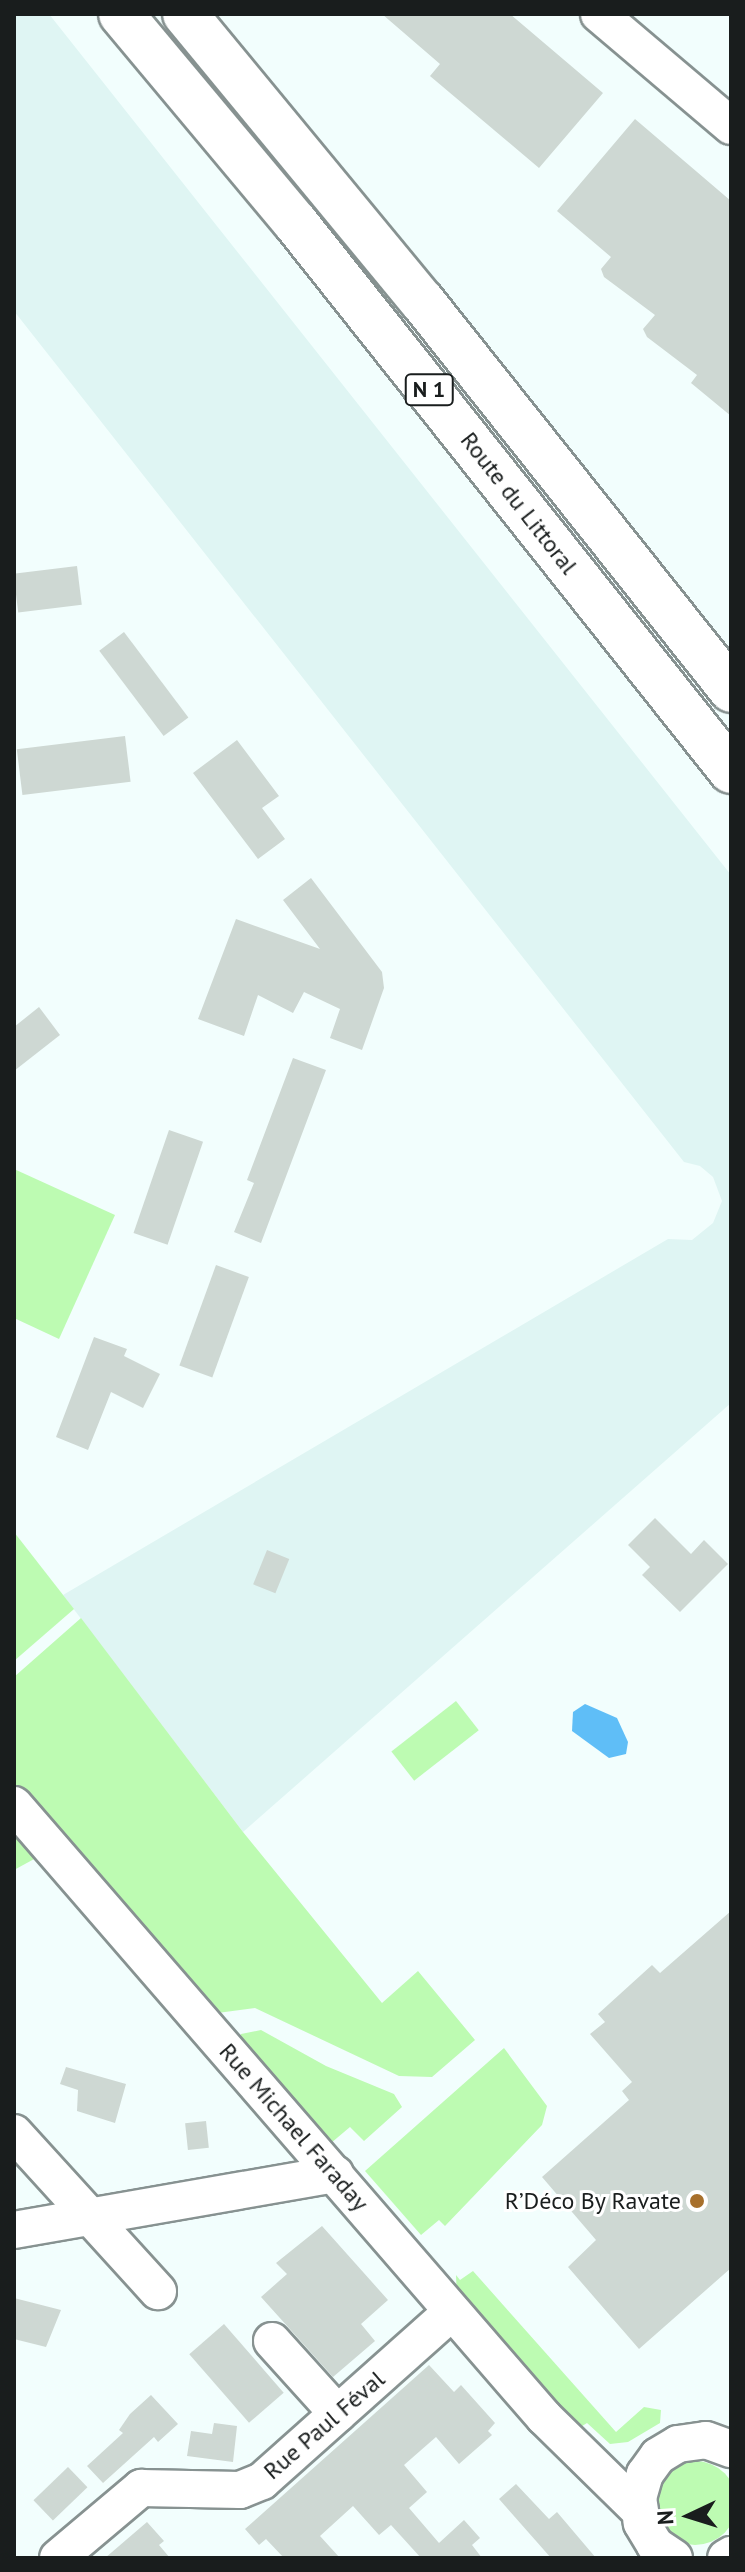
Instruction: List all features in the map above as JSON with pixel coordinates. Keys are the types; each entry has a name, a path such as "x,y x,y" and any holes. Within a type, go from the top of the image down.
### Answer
{"highway":[{"name":"Route du Littoral","path":"121,14 295,222 731,771"},
{"name":"Route du Littoral","path":"185,14 731,690"}],"street":[{"path":"599,14 731,126"},
{"name":"Rue Michael Faraday","path":"14,1805 452,2312 575,2449 639,2510"},
{"path":"14,2133 158,2291"},
{"path":"14,2230 93,2219 335,2174"},
{"name":"Rue Paul Féval","path":"58,2558 141,2488 250,2487 338,2414 452,2312"},
{"path":"272,2341 338,2414"},
{"path":"657,2554 639,2510 645,2474 658,2456 678,2444 706,2440 731,2449"},
{"name":"Rue Michael Faraday","path":"575,2449 645,2474"}],"shaded area":[{"path":"14,14 49,14 731,875 731,1403 243,1832 63,1595 668,1239 692,1240 713,1223 722,1201 713,1177 700,1166 684,1162 14,311"}],"green space":[{"path":"14,1169 115,1215 59,1339 14,1318"},
{"path":"14,1532 74,1609 14,1661"},
{"path":"81,1618 243,1832 382,2003 418,1971 475,2040 432,2077 399,2076 255,2008 210,2014 14,1793 14,1677"},
{"path":"456,1701 479,1730 414,1781 391,1751"},
{"path":"14,1833 36,1858 14,1870"},
{"path":"261,2030 326,2066 394,2094 402,2107 364,2141 350,2127 331,2143 311,2135 235,2048 241,2034"},
{"path":"504,2048 547,2106 542,2125 445,2226 439,2220 421,2235 365,2171"},
{"path":"473,2271 616,2432 644,2407 661,2410 660,2423 628,2442 610,2444 587,2423 574,2431 457,2301 456,2275 460,2280"},
{"path":"687,2461 703,2461 719,2468 730,2479 737,2503 734,2519 725,2533 703,2545 687,2545 671,2538 660,2527 653,2511 653,2495 660,2479 671,2468"}],"water":[{"path":"585,1704 617,1718 628,1742 626,1754 609,1758 572,1731 573,1712"}],"building":[{"path":"382,14 510,14 603,93 539,168 430,76 440,64"},
{"path":"635,119 731,201 731,416 691,383 697,375 647,337 643,329 655,315 604,277 601,269 611,257 557,211"},
{"path":"77,566 82,605 18,613 14,574"},
{"path":"124,632 188,717 164,736 99,651"},
{"path":"125,736 131,782 22,795 17,749"},
{"path":"237,740 279,796 262,808 285,839 258,859 193,773"},
{"path":"311,878 382,972 384,988 362,1050 330,1038 340,1009 304,992 293,1013 258,995 244,1036 198,1019 236,919 320,949 283,900"},
{"path":"39,1007 60,1035 14,1071 14,1027"},
{"path":"293,1058 326,1070 261,1243 234,1232 254,1183 247,1180"},
{"path":"169,1130 203,1142 168,1245 134,1233"},
{"path":"216,1265 249,1277 212,1378 179,1366"},
{"path":"94,1337 127,1349 124,1356 160,1374 143,1408 111,1392 88,1450 56,1437"},
{"path":"655,1518 691,1554 704,1540 728,1564 680,1612 642,1575 650,1567 628,1545"},
{"path":"267,1550 289,1559 275,1593 253,1584"},
{"path":"731,1911 731,2268 639,2349 568,2267 596,2240 542,2177 629,2100 622,2091 632,2082 590,2034 605,2022 598,2014 652,1965 660,1973"},
{"path":"66,2067 126,2084 115,2123 77,2111 78,2090 60,2084"},
{"path":"206,2121 209,2148 188,2150 185,2123"},
{"path":"322,2226 388,2300 361,2324 375,2341 333,2377 261,2297 287,2274 276,2263"},
{"path":"14,2298 61,2310 46,2347 14,2339"},
{"path":"224,2324 284,2393 249,2423 189,2354"},
{"path":"429,2365 454,2392 461,2385 495,2423 488,2431 492,2435 459,2464 436,2437 404,2465 427,2492 409,2508 439,2543 464,2520 480,2538 472,2545 482,2558 421,2558 391,2525 379,2535 353,2506 320,2536 340,2558 284,2558 266,2539 259,2545 245,2529"},
{"path":"151,2395 178,2424 158,2442 154,2437 103,2483 87,2466 123,2433 119,2430 130,2414"},
{"path":"214,2423 237,2426 233,2462 187,2456 191,2431 212,2434"},
{"path":"68,2467 87,2487 53,2520 33,2500"},
{"path":"516,2484 549,2519 557,2512 596,2558 551,2558 499,2499"},
{"path":"147,2522 164,2541 159,2545 170,2558 105,2558"}],"place":[{"name":"R’Déco By Ravate","path":"697,2201"}]}
